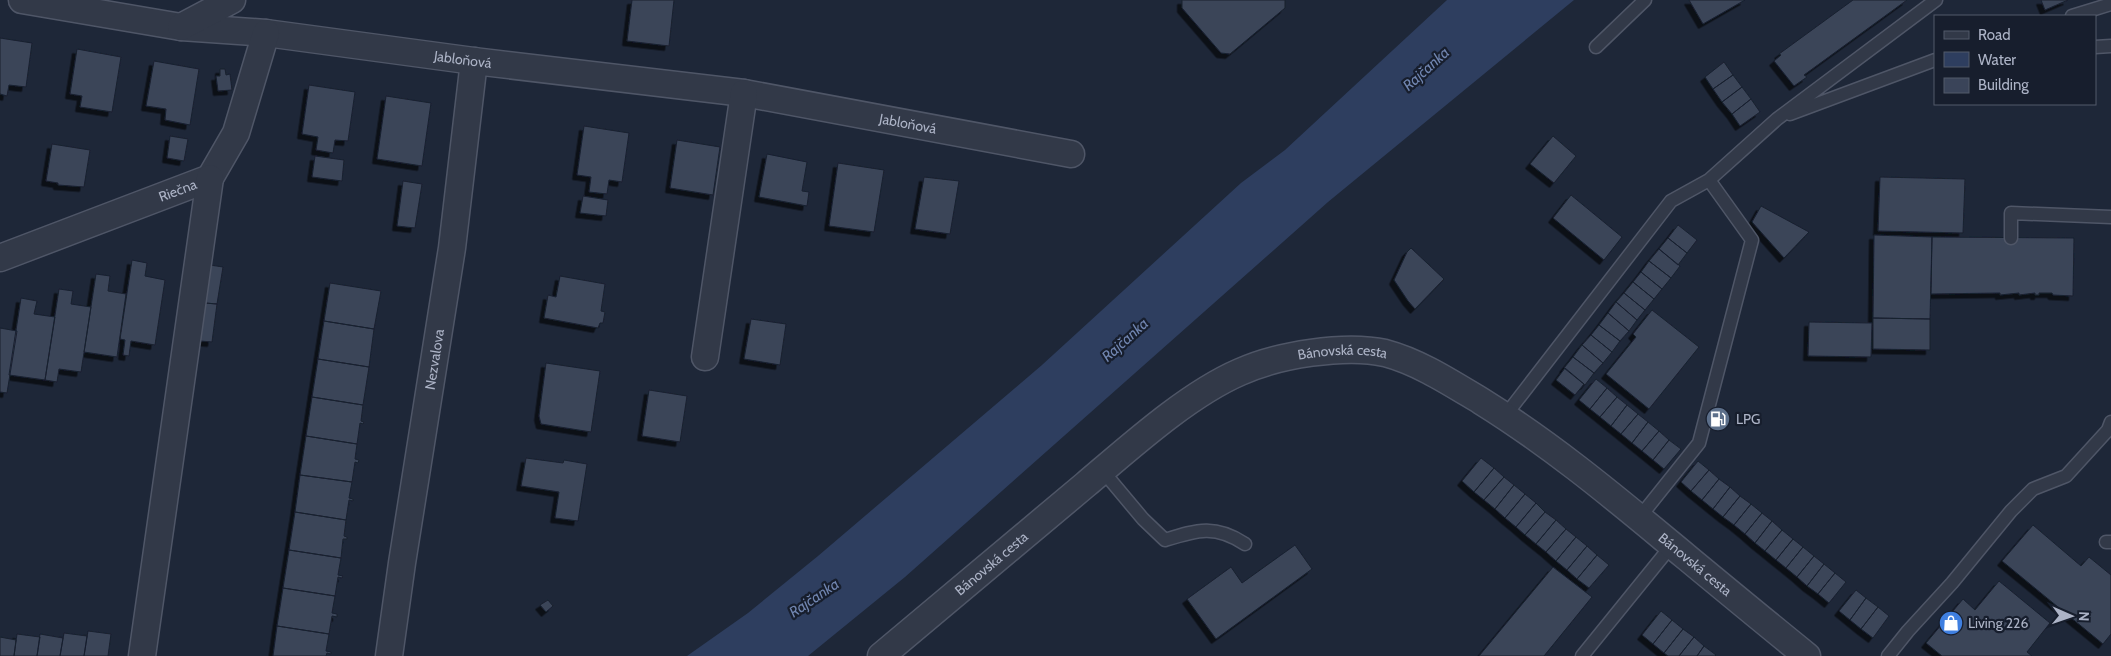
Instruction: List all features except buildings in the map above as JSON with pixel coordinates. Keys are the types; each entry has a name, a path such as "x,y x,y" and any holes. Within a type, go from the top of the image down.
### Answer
{"street":[{"name":"Jabloňová","path":"22,0 181,27 266,33 474,61 744,93 1071,154"},
{"path":"181,27 232,0"},
{"name":"Riečna","path":"0,258 210,178 236,134 266,33"},
{"name":"Nezvalova","path":"389,656 452,248 474,61"},
{"path":"705,357 744,93"},
{"path":"142,656 210,178"},
{"name":"Bánovská cesta","path":"881,656 1102,470 1202,392 1241,371 1280,358 1312,353 1365,351 1384,353 1421,368 1456,386 1504,416 1563,457 1807,656"}],"lane":[{"path":"1596,47 1645,0"},
{"path":"1504,416 1671,201 1709,180 1777,119 1936,0"},
{"path":"2075,15 2111,4"},
{"path":"2096,47 2111,46"},
{"path":"1777,119 1934,60"},
{"path":"1639,518 1699,443 1752,240 1709,180"},
{"path":"2011,238 2011,213 2111,217"},
{"path":"1888,656 1952,583 2011,511 2033,489 2066,476 2108,430 2111,422"},
{"path":"1102,470 1143,519 1165,540 1206,529 1231,534 1245,544"},
{"path":"1582,656 1672,545"}],"water":[{"name":"Rajčanka","path":"1447,0 1574,0 1328,202 905,577 808,656 687,656 748,613 818,556 1042,365 1241,183 1285,150"}],"place":[{"name":"LPG","path":"1718,419"},
{"name":"Living 226","path":"1951,623"}]}
